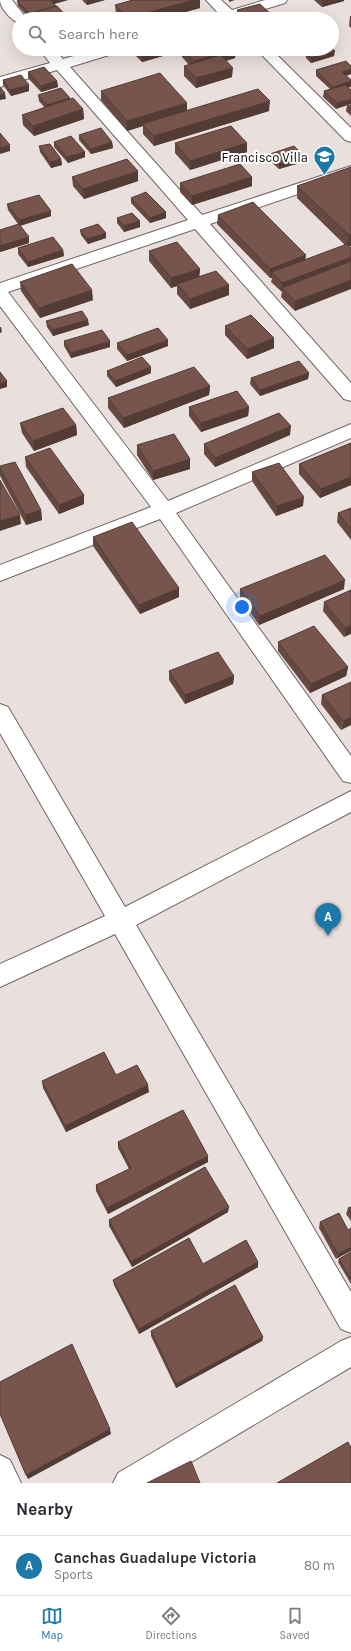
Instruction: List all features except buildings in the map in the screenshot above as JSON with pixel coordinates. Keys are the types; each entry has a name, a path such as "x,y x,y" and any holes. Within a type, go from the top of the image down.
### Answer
{"street":[{"path":"4,0 14,12"},
{"path":"213,0 222,12"},
{"path":"245,12 280,0"},
{"path":"52,56 351,395"},
{"path":"0,82 90,56"},
{"path":"270,56 351,137"},
{"path":"0,289 351,171"},
{"path":"0,294 164,510 351,774"},
{"path":"0,573 164,510 351,432"},
{"path":"0,713 351,1319"},
{"path":"0,976 120,921 351,801"},
{"path":"128,1483 351,1351"},
{"path":"0,1470 6,1483"}],"place":[{"name":"Francisco Villa","path":"324,176"},
{"name":"Canchas Guadalupe Victoria","path":"328,936"}]}
